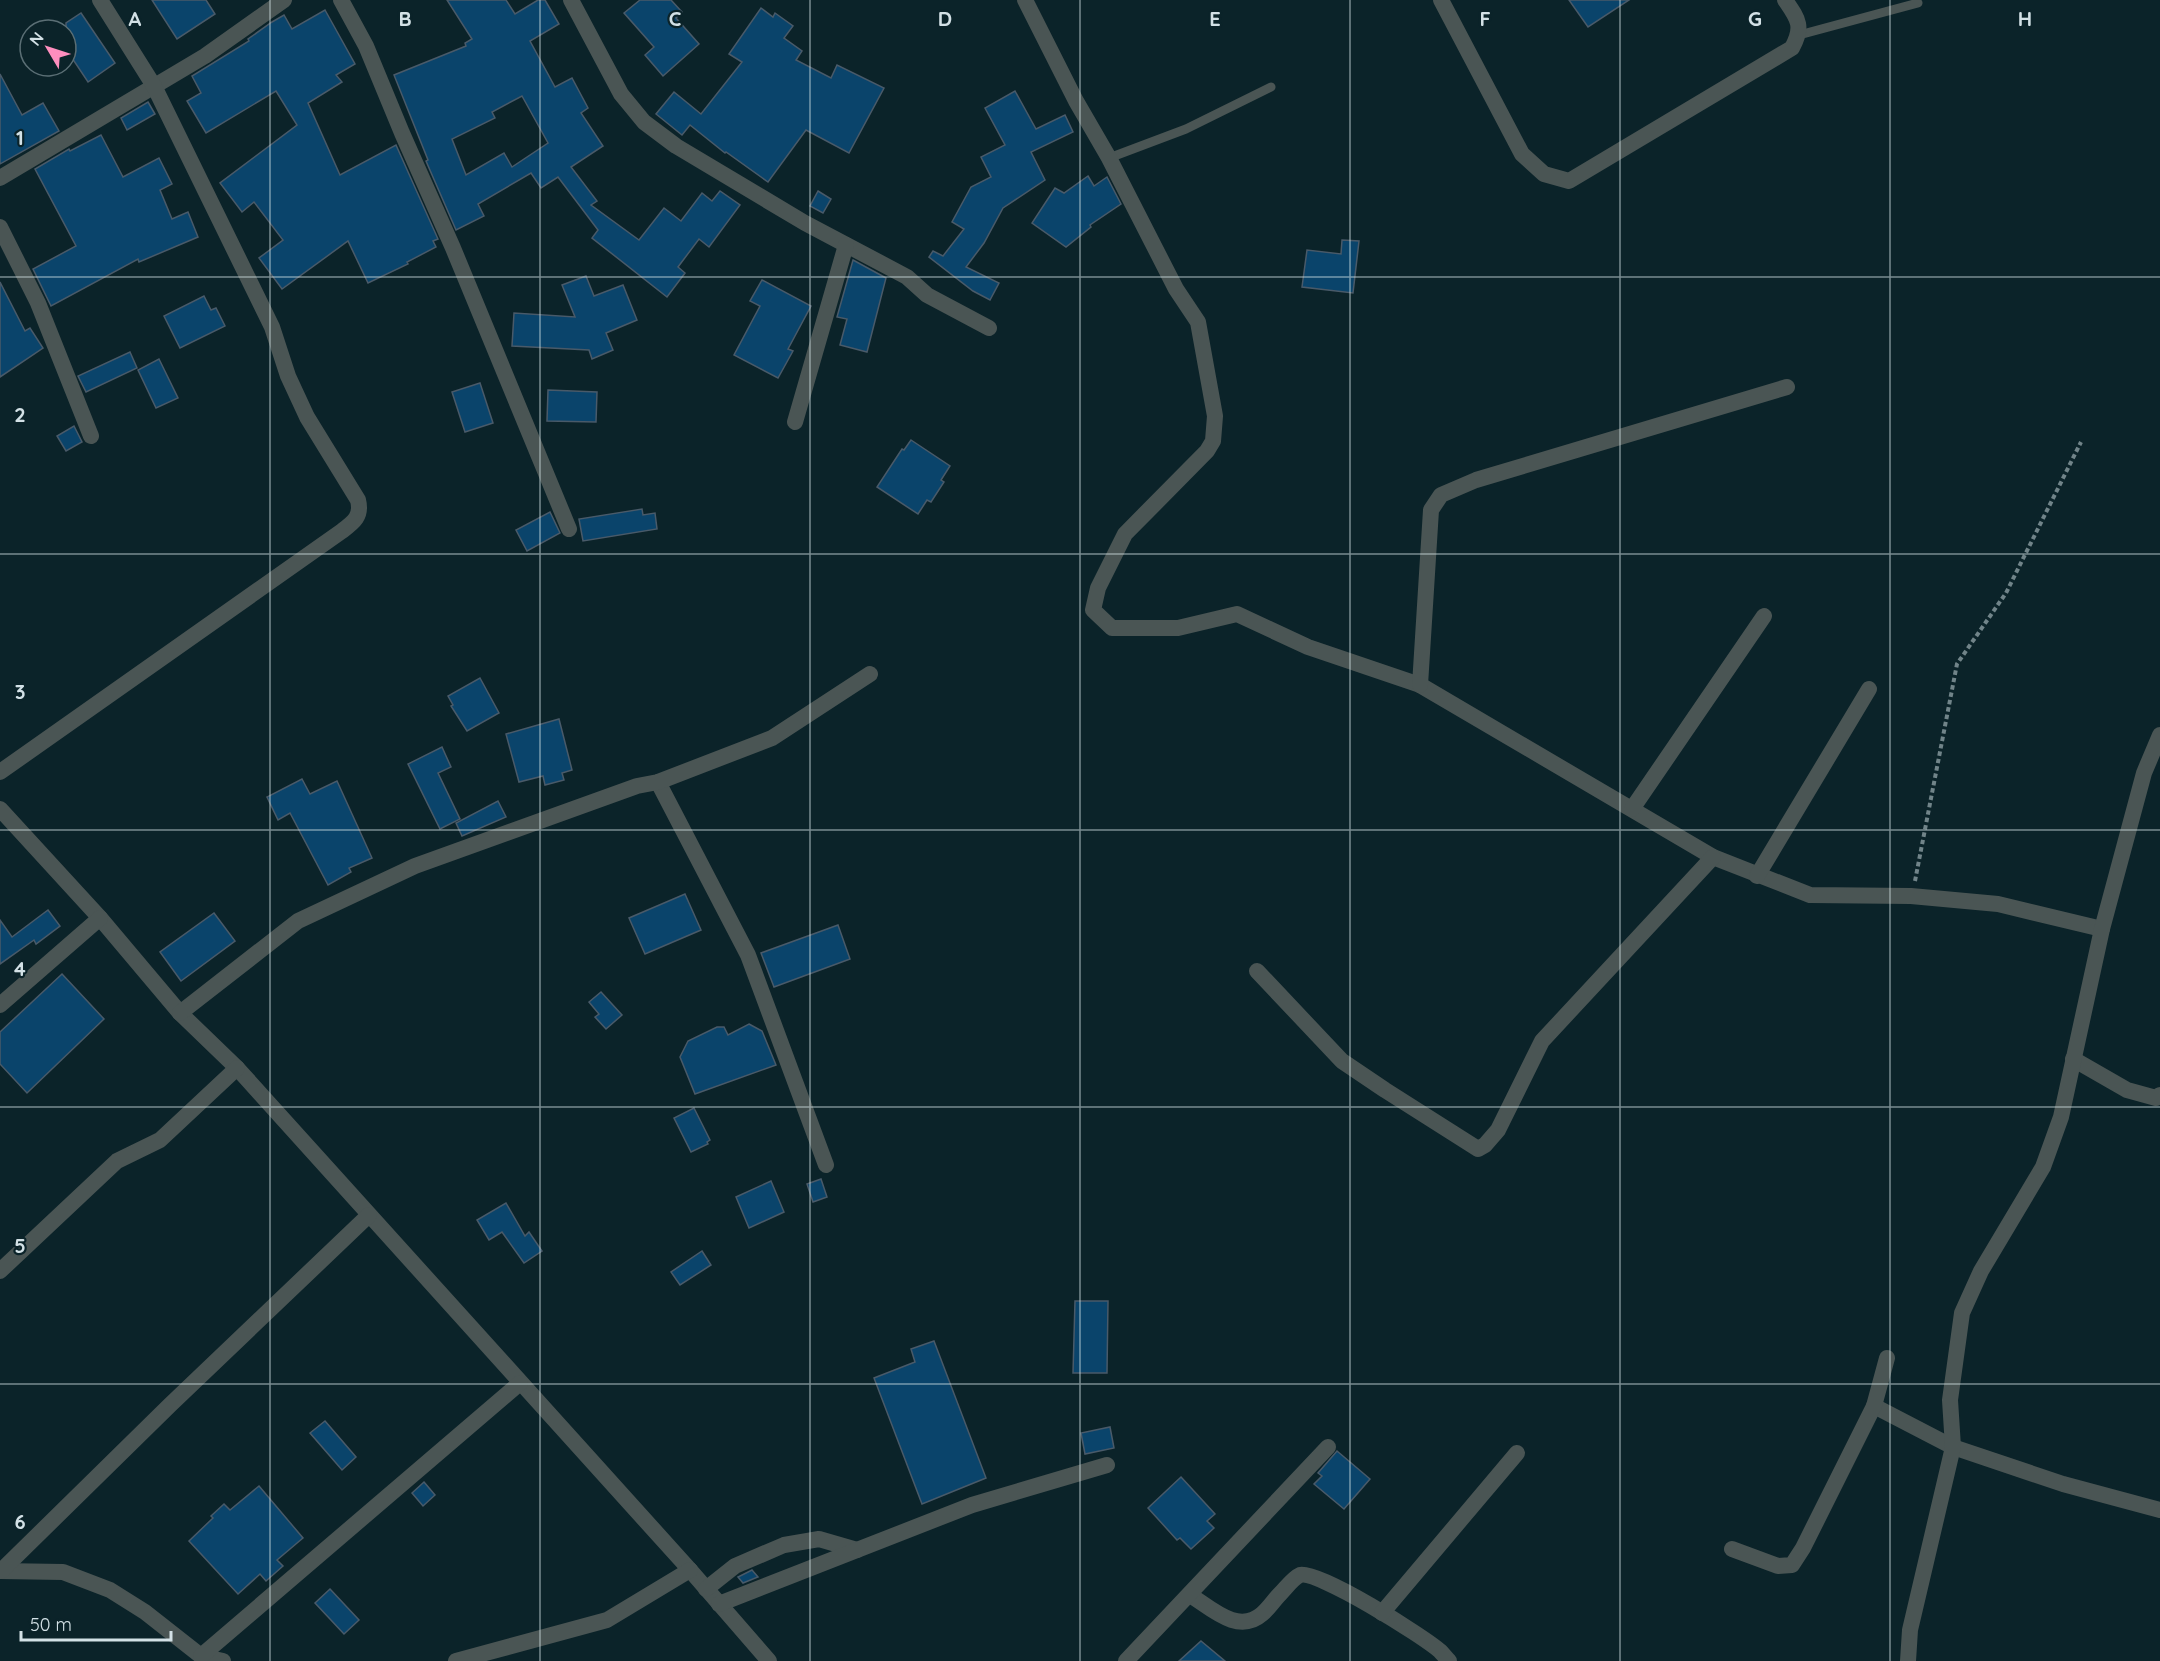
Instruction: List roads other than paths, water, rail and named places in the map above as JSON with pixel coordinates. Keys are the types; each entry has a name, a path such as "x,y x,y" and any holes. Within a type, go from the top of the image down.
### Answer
{"street":[{"path":"0,772 342,531 357,519 360,513 358,500 307,417 288,375 272,327 154,86 100,0"},
{"path":"0,178 204,56 284,0"},
{"path":"341,0 366,46 453,248 569,529"},
{"path":"571,0 621,94 644,122 686,152 806,223 907,277 927,295 989,328"},
{"path":"1025,0 1176,289 1198,322 1215,416 1213,441 1208,451 1125,534 1098,588 1093,610 1112,628 1178,628 1237,614 1308,646 1419,686 1713,857 1810,895 1911,896 1998,904 2102,929"},
{"path":"1441,0 1522,154 1544,174 1569,181 1792,48 1799,35 1798,20 1785,0"},
{"path":"0,227 38,303 90,436"},
{"path":"795,422 846,244"},
{"path":"1419,686 1431,510 1440,495 1476,480 1787,387"},
{"path":"1632,809 1764,616"},
{"path":"180,1013 298,921 415,866 637,786 658,782 772,738 870,674"},
{"path":"1757,876 1869,689"},
{"path":"1908,1661 1912,1619 1953,1447 1950,1400 1962,1313 1981,1271 2043,1167 2061,1117 2102,929 2144,773 2160,735"},
{"path":"658,782 748,954 826,1166"},
{"path":"0,809 100,918 180,1013 237,1068 770,1661"},
{"path":"1257,971 1342,1060 1478,1149 1485,1145 1498,1130 1542,1041 1713,857"},
{"path":"0,1005 100,918"},
{"path":"2073,1059 2127,1090 2156,1098 2160,1095"},
{"path":"0,1271 117,1161 160,1140 237,1068"},
{"path":"1,1571 170,1405 369,1215"},
{"path":"1732,1549 1778,1566 1791,1565 1803,1548 1874,1406 1887,1358"},
{"path":"201,1656 520,1383"},
{"path":"1874,1406 1953,1447 2062,1484 2160,1510"},
{"path":"1126,1661 1328,1448"},
{"path":"1382,1613 1517,1454"},
{"path":"719,1604 972,1505 1107,1465"},
{"path":"706,1589 735,1566 784,1545 819,1539 856,1550"},
{"path":"456,1661 607,1620 690,1570"},
{"path":"1,1571 63,1572 110,1590 146,1612 201,1656 223,1661"},
{"path":"1190,1595 1234,1623 1247,1623 1261,1615 1300,1575 1312,1575 1337,1586 1382,1613 1440,1651 1449,1661"}],"lane":[{"path":"1799,35 1918,3"},
{"path":"1108,158 1186,129 1271,87"}]}
